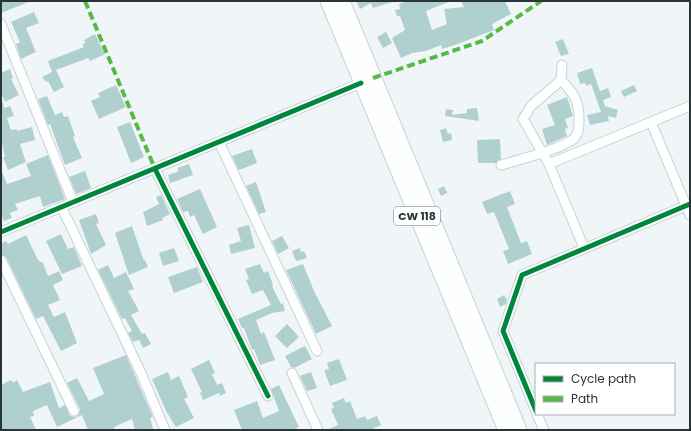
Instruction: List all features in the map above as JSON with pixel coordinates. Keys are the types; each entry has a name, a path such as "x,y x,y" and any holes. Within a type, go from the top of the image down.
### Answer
{"highway":[{"name":"CW 118","path":"328,1 506,430"},
{"name":"CW 118","path":"342,1 519,430"}],"street":[{"path":"1,24 73,202"},
{"path":"562,65 561,80 531,106 523,119 549,164 584,248"},
{"path":"501,165 542,154 571,141 576,136 579,128 578,104 572,91 561,80"},
{"path":"1,232 155,170 361,83"},
{"path":"549,164 690,106"},
{"path":"651,122 688,205 690,215"},
{"path":"219,142 317,351"},
{"path":"155,170 268,396"},
{"path":"535,409 503,331 522,275 688,205"},
{"path":"62,208 141,374 165,430"},
{"path":"1,260 74,411"},
{"path":"292,373 318,430"},
{"path":"537,415 544,430"}],"building":[{"path":"1,1 31,1 1,13"},
{"path":"356,1 392,2 373,8 371,3 360,9"},
{"path":"407,1 451,1 426,11 432,30 447,24 444,9 464,7 461,1 505,1 511,14 492,24 494,30 442,49 441,45 426,51 412,53 401,58 392,38 405,30 400,16 397,16 395,10 400,9 399,4"},
{"path":"34,12 39,23 26,28 36,52 21,59 16,44 20,42 11,22"},
{"path":"386,32 392,43 383,48 377,37"},
{"path":"95,34 105,54 90,61 88,58 56,70 64,87 54,92 48,81 46,82 42,77 52,72 48,61 84,47 82,44 86,43 84,40"},
{"path":"563,39 569,54 561,56 555,42"},
{"path":"592,68 600,91 608,88 611,97 603,100 605,106 618,110 616,118 608,116 609,121 590,125 587,115 601,112 591,84 586,86 585,83 580,84 577,73"},
{"path":"10,69 13,78 11,79 19,95 5,102 1,93 1,73"},
{"path":"116,85 126,107 99,119 91,101 100,97 98,93"},
{"path":"634,85 637,91 624,97 621,91"},
{"path":"47,96 55,115 62,112 64,117 68,116 75,136 73,137 82,158 65,165 50,124 48,125 38,99"},
{"path":"567,97 573,116 565,119 568,128 565,129 567,136 547,145 542,129 555,125 547,105"},
{"path":"3,102 4,108 10,106 14,116 7,118 11,130 17,129 17,131 32,127 35,140 20,144 26,162 8,170 3,157 5,157 1,137 1,103"},
{"path":"477,108 479,121 445,116 446,109 453,110 452,115 467,113 467,109"},
{"path":"130,122 144,157 131,163 117,127"},
{"path":"446,128 448,134 451,133 452,140 443,142 440,130"},
{"path":"500,139 501,159 496,163 478,163 477,140"},
{"path":"252,149 257,163 239,170 232,156"},
{"path":"48,155 65,199 43,207 40,196 15,204 18,210 10,213 12,218 4,221 1,214 1,169 7,184 31,176 26,164"},
{"path":"189,164 193,175 170,183 168,175 179,171 177,168"},
{"path":"85,171 91,188 76,194 69,177"},
{"path":"256,182 266,212 259,214 246,186"},
{"path":"444,186 447,193 441,196 438,189"},
{"path":"200,189 217,227 203,234 194,215 190,217 188,211 183,212 177,199"},
{"path":"510,191 515,204 507,207 521,243 527,241 532,254 508,264 503,251 509,249 494,212 487,214 482,202"},
{"path":"161,195 170,214 162,218 163,220 147,226 143,212 159,204 156,197"},
{"path":"96,214 99,223 96,224 106,245 91,254 79,220"},
{"path":"249,225 255,248 231,254 229,245 241,241 237,228"},
{"path":"132,226 144,261 145,260 148,267 129,275 115,233"},
{"path":"61,234 68,249 74,247 82,266 62,274 46,241"},
{"path":"26,235 38,260 43,263 48,276 59,271 63,280 53,285 60,300 48,305 54,317 65,312 77,343 61,351 43,316 36,319 6,257 1,254 1,244 6,241 8,244"},
{"path":"282,236 289,248 278,254 272,241"},
{"path":"174,248 179,261 163,266 159,253"},
{"path":"300,248 301,252 304,251 307,258 296,261 292,251"},
{"path":"260,264 264,273 268,271 273,285 272,286 281,304 283,303 285,311 272,313 256,320 261,334 264,332 275,360 260,365 254,349 252,350 244,328 242,328 238,319 271,305 263,290 252,294 246,280 249,279 245,269"},
{"path":"303,264 314,291 332,326 316,334 286,270"},
{"path":"108,265 114,278 126,272 134,289 128,291 139,311 131,315 142,334 145,333 151,344 143,348 139,340 133,342 128,333 132,331 125,318 122,319 98,270"},
{"path":"197,267 203,282 174,293 168,277"},
{"path":"504,295 507,300 506,304 500,307 497,299"},
{"path":"287,324 299,337 287,348 275,336"},
{"path":"305,346 312,359 294,368 291,367 285,356"},
{"path":"126,355 153,417 150,418 153,429 135,430 132,419 114,427 115,430 88,430 82,415 57,427 47,405 33,411 34,416 30,417 36,430 1,430 1,385 11,380 13,383 17,380 23,392 50,382 59,408 65,405 70,416 76,417 79,414 80,409 67,383 77,378 89,401 104,394 93,368"},
{"path":"339,359 347,380 330,386 324,370 329,369 327,363"},
{"path":"209,360 215,373 212,374 217,385 222,383 226,393 220,396 219,393 203,400 200,393 202,392 191,369"},
{"path":"168,372 171,380 179,376 188,397 184,399 194,418 176,427 166,411 152,379"},
{"path":"311,372 317,388 307,391 300,376"},
{"path":"279,385 299,427 293,430 242,430 234,410 257,401 263,418 279,411 271,389"},
{"path":"344,398 346,403 350,401 357,419 365,416 367,420 377,416 381,425 370,430 326,430 338,425 331,409 334,408 332,403"}],"marked path":[{"path":"85,1 155,169"},
{"path":"373,78 482,41 541,1"}],"cycle path":[{"path":"1,232 361,83"},
{"path":"155,169 268,396"},
{"path":"535,409 503,331 522,275 690,204"}]}
